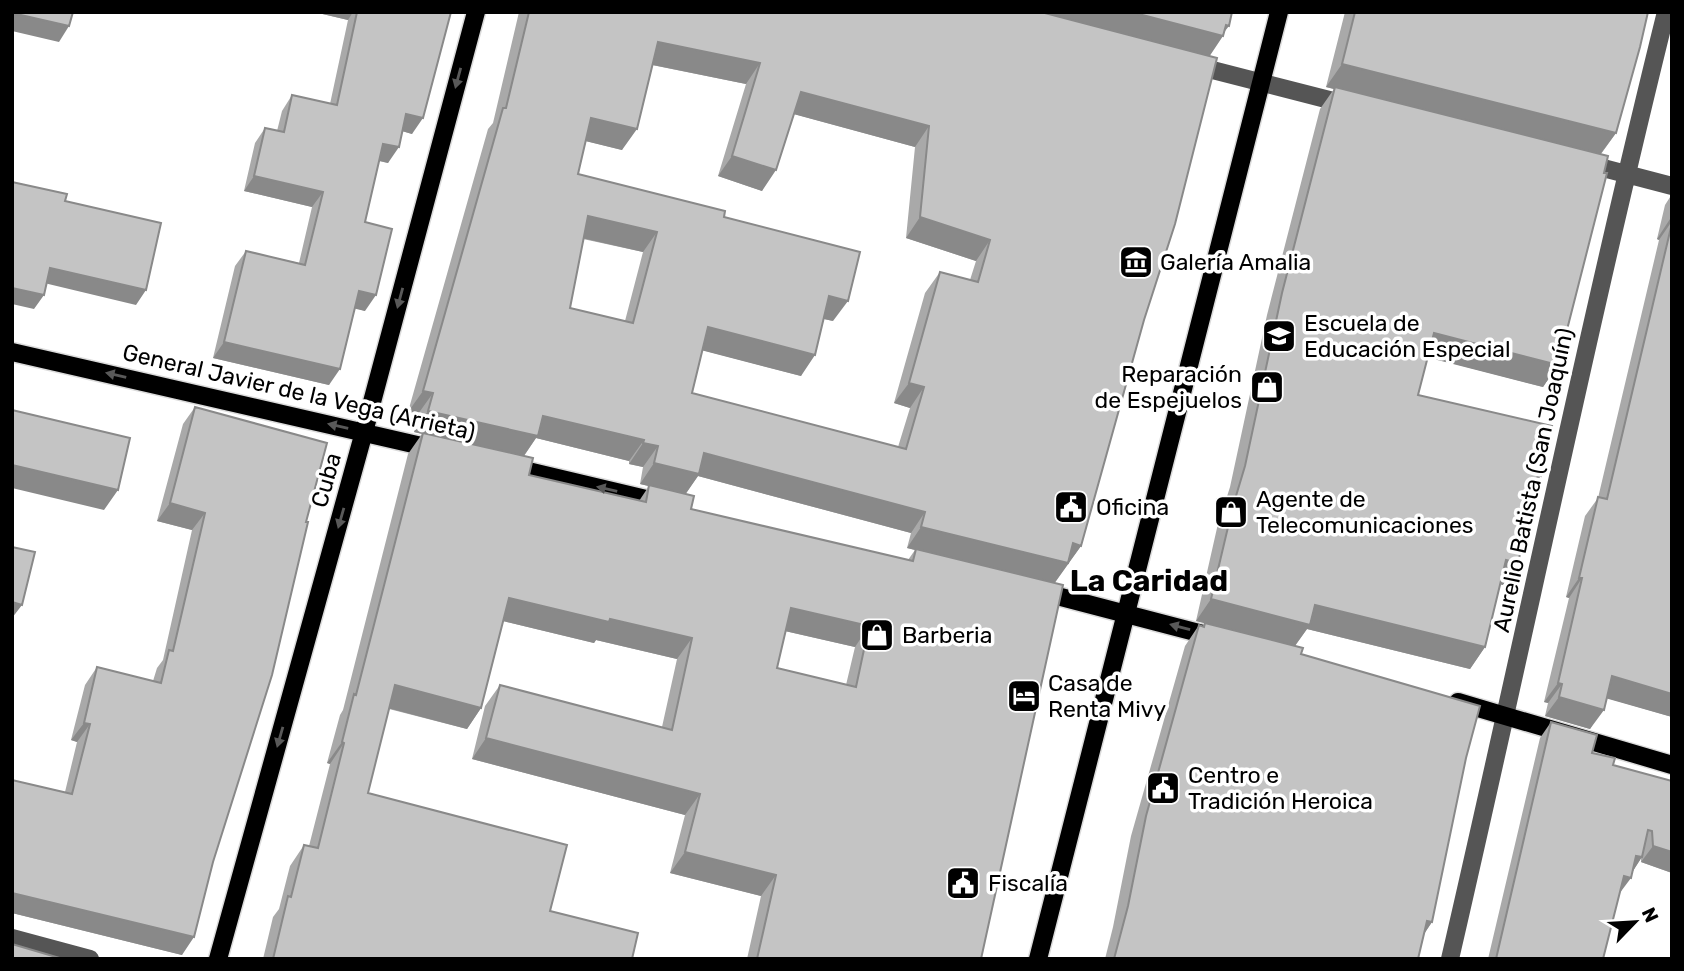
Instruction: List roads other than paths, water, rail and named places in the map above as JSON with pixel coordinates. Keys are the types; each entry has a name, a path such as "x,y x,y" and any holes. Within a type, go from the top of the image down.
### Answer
{"main road":[{"name":"Cuba","path":"218,959 364,432 476,12"},
{"path":"1038,959 1279,12"},
{"name":"General Javier de la Vega (Arrieta)","path":"12,352 461,455"},
{"name":"General Javier de la Vega (Arrieta)","path":"488,461 675,505"},
{"path":"1023,587 1237,643"},
{"path":"1439,697 1672,765"}],"street":[{"name":"Aurelio Batista (San Joaquín)","path":"1450,959 1626,173 1666,12"},
{"path":"1174,60 1373,111"},
{"path":"1572,160 1672,186"},
{"path":"12,938 90,959"}],"place":[{"name":"Galería Amalia","path":"1136,262"},
{"name":"Escuela de Educación Especial","path":"1279,336"},
{"name":"Reparación de Espejuelos","path":"1267,387"},
{"name":"Oficina","path":"1071,507"},
{"name":"Agente de Telecomunicaciones","path":"1231,512"},
{"name":"Barberia","path":"877,635"},
{"name":"Casa de Renta Mivy","path":"1024,696"},
{"name":"Centro e Tradición Heroica","path":"1163,788"},
{"name":"Fiscalía","path":"963,883"}],"district":[{"name":"La Caridad","path":"1149,581"}]}
